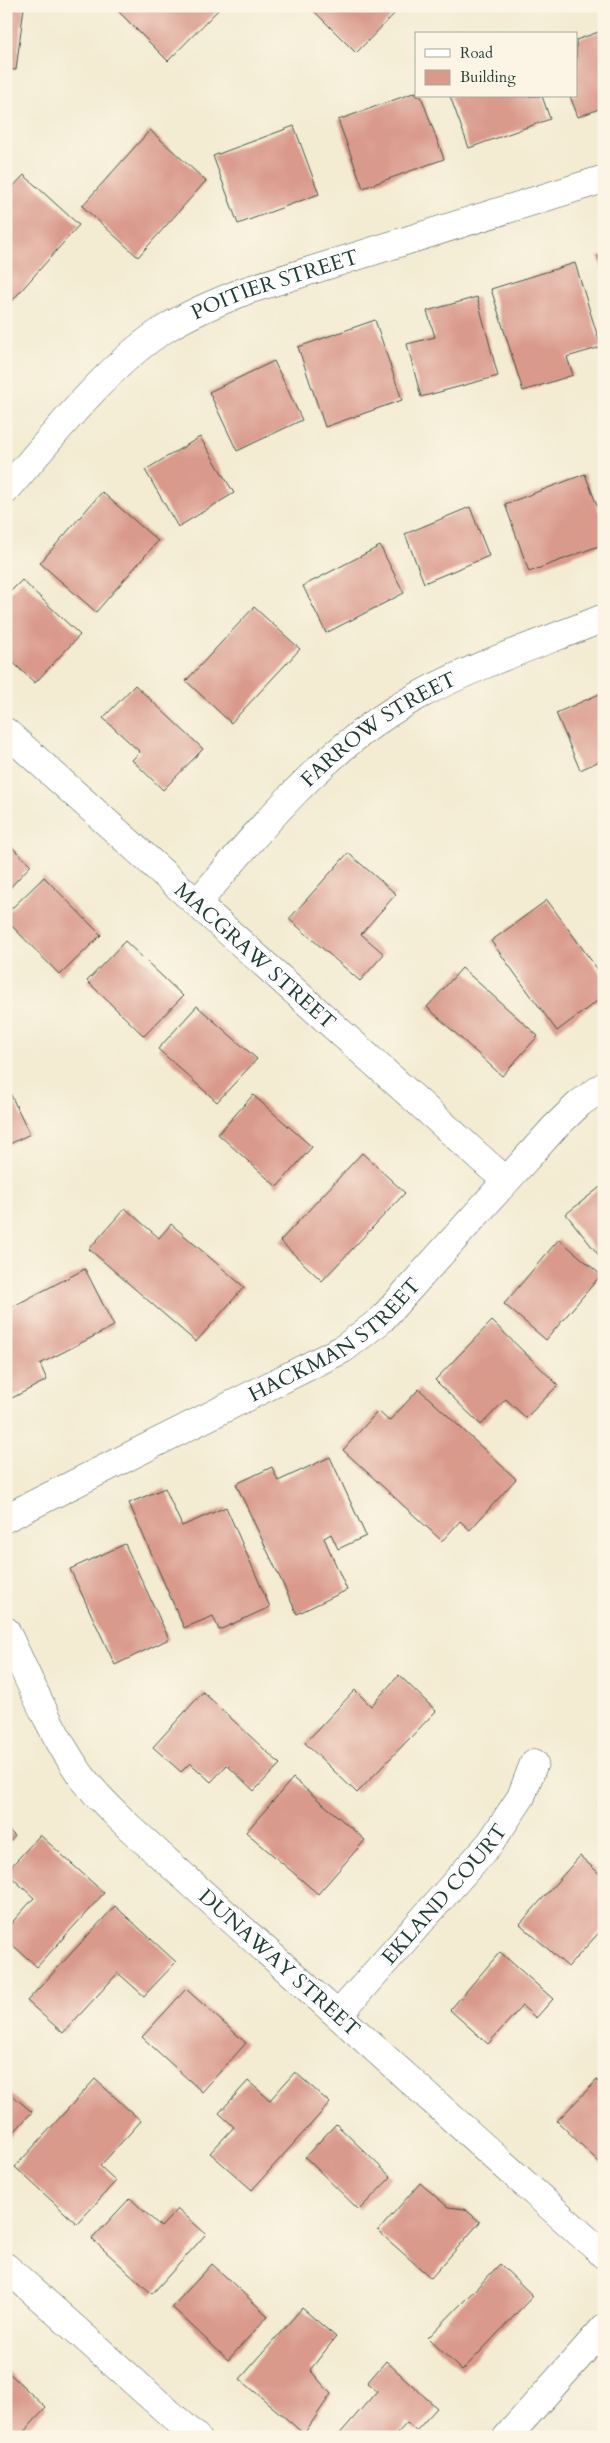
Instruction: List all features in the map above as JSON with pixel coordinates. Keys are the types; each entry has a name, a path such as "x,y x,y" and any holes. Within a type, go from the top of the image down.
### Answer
{"street":[{"name":"POITIER STREET","path":"6,490 128,357 164,329 200,310 244,291 604,179"},
{"name":"FARROW STREET","path":"198,902 267,821 325,762 370,727 417,696 469,672 604,618"},
{"name":"MACGRAW STREET","path":"6,732 198,902 505,1180"},
{"name":"HACKMAN STREET","path":"6,1518 343,1349 362,1336 381,1320 505,1180 554,1128 580,1103 604,1086"},
{"name":"DUNAWAY STREET","path":"6,1631 65,1751 96,1793 129,1827 604,2255"},
{"name":"EKLAND COURT","path":"338,2015 491,1842 521,1797 534,1763"},
{"path":"6,2267 196,2437"},
{"path":"506,2437 604,2328"}],"building":[{"path":"6,6 24,7 16,70 6,69"},
{"path":"113,6 222,6 168,61"},
{"path":"309,6 402,6 356,53"},
{"path":"604,30 604,107 578,117 571,98 578,98 578,39"},
{"path":"415,92 415,98 422,98 444,159 363,188 338,120"},
{"path":"451,98 543,98 550,119 469,148"},
{"path":"294,126 319,194 238,224 213,156"},
{"path":"150,130 206,181 138,257 82,206"},
{"path":"24,175 79,225 11,302 6,297 6,194"},
{"path":"604,254 604,274 603,274 598,256"},
{"path":"575,263 601,347 567,357 573,375 523,391 491,289"},
{"path":"477,297 498,376 421,397 407,344 435,337 427,311"},
{"path":"375,320 402,400 325,427 298,347"},
{"path":"274,361 302,420 237,451 209,392"},
{"path":"200,437 234,493 178,527 145,470"},
{"path":"585,474 604,524 604,544 529,572 505,504"},
{"path":"102,492 158,541 96,612 40,563"},
{"path":"470,507 489,556 424,583 405,534"},
{"path":"380,546 404,593 326,633 303,586"},
{"path":"22,580 80,635 35,683 6,656 6,596"},
{"path":"254,607 300,649 231,723 186,681"},
{"path":"135,685 203,749 163,790 132,760 140,752 103,718"},
{"path":"604,692 604,759 580,770 556,713"},
{"path":"6,842 31,865 6,892"},
{"path":"348,853 396,894 361,934 384,954 360,981 289,919"},
{"path":"44,877 101,935 60,975 6,920 6,914"},
{"path":"547,900 604,978 604,996 557,1031 491,941"},
{"path":"125,941 183,996 144,1036 87,981"},
{"path":"462,968 538,1036 502,1076 427,1007"},
{"path":"197,1006 257,1059 217,1102 158,1049"},
{"path":"6,1085 30,1134 6,1146"},
{"path":"253,1095 312,1147 277,1187 218,1134"},
{"path":"362,1153 405,1193 322,1281 280,1241"},
{"path":"604,1184 604,1256 601,1258 566,1214"},
{"path":"125,1208 159,1238 171,1224 244,1287 196,1342 89,1249"},
{"path":"559,1239 601,1275 546,1340 504,1304"},
{"path":"85,1269 114,1326 40,1364 47,1380 6,1401 6,1310"},
{"path":"492,1321 558,1385 526,1418 506,1399 481,1425 435,1380"},
{"path":"419,1389 516,1479 470,1530 460,1521 442,1541 343,1450 378,1411 389,1421"},
{"path":"330,1457 366,1536 338,1549 331,1534 324,1538 347,1590 297,1614 236,1484 272,1467 278,1481"},
{"path":"165,1488 182,1526 226,1507 270,1607 219,1630 213,1616 184,1628 129,1503"},
{"path":"125,1544 169,1639 115,1665 70,1569"},
{"path":"399,1675 436,1711 357,1793 305,1743 355,1690 371,1706"},
{"path":"203,1692 280,1764 254,1791 227,1765 211,1782 190,1763 181,1772 153,1747"},
{"path":"293,1778 365,1840 318,1894 246,1832"},
{"path":"6,1828 15,1836 6,1846"},
{"path":"40,1835 104,1893 37,1967 6,1939 6,1929 34,1898 6,1872"},
{"path":"580,1856 604,1878 604,1927 568,1967 520,1924"},
{"path":"115,1906 176,1962 144,1996 118,1973 63,2033 27,2001"},
{"path":"500,1952 553,1999 536,2018 522,2006 488,2044 450,2010"},
{"path":"186,1989 246,2043 202,2092 142,2037"},
{"path":"295,2072 330,2103 252,2190 210,2153 234,2127 219,2113 248,2081 270,2100"},
{"path":"95,2079 141,2121 100,2166 116,2181 77,2224 15,2167"},
{"path":"597,2080 604,2087 604,2167 557,2121"},
{"path":"6,2090 32,2112 6,2141"},
{"path":"336,2124 391,2177 359,2210 305,2157"},
{"path":"420,2183 448,2207 465,2209 480,2222 431,2278 378,2231"},
{"path":"130,2198 161,2227 178,2209 206,2234 152,2294 92,2239"},
{"path":"212,2264 268,2316 228,2360 172,2307"},
{"path":"500,2264 533,2296 462,2371 428,2338"},
{"path":"302,2308 336,2337 310,2370 331,2394 304,2434 240,2379"},
{"path":"386,2361 437,2408 416,2431 407,2423 394,2437 337,2437 377,2391 367,2383"},
{"path":"6,2370 46,2408 19,2437 6,2437"}]}
